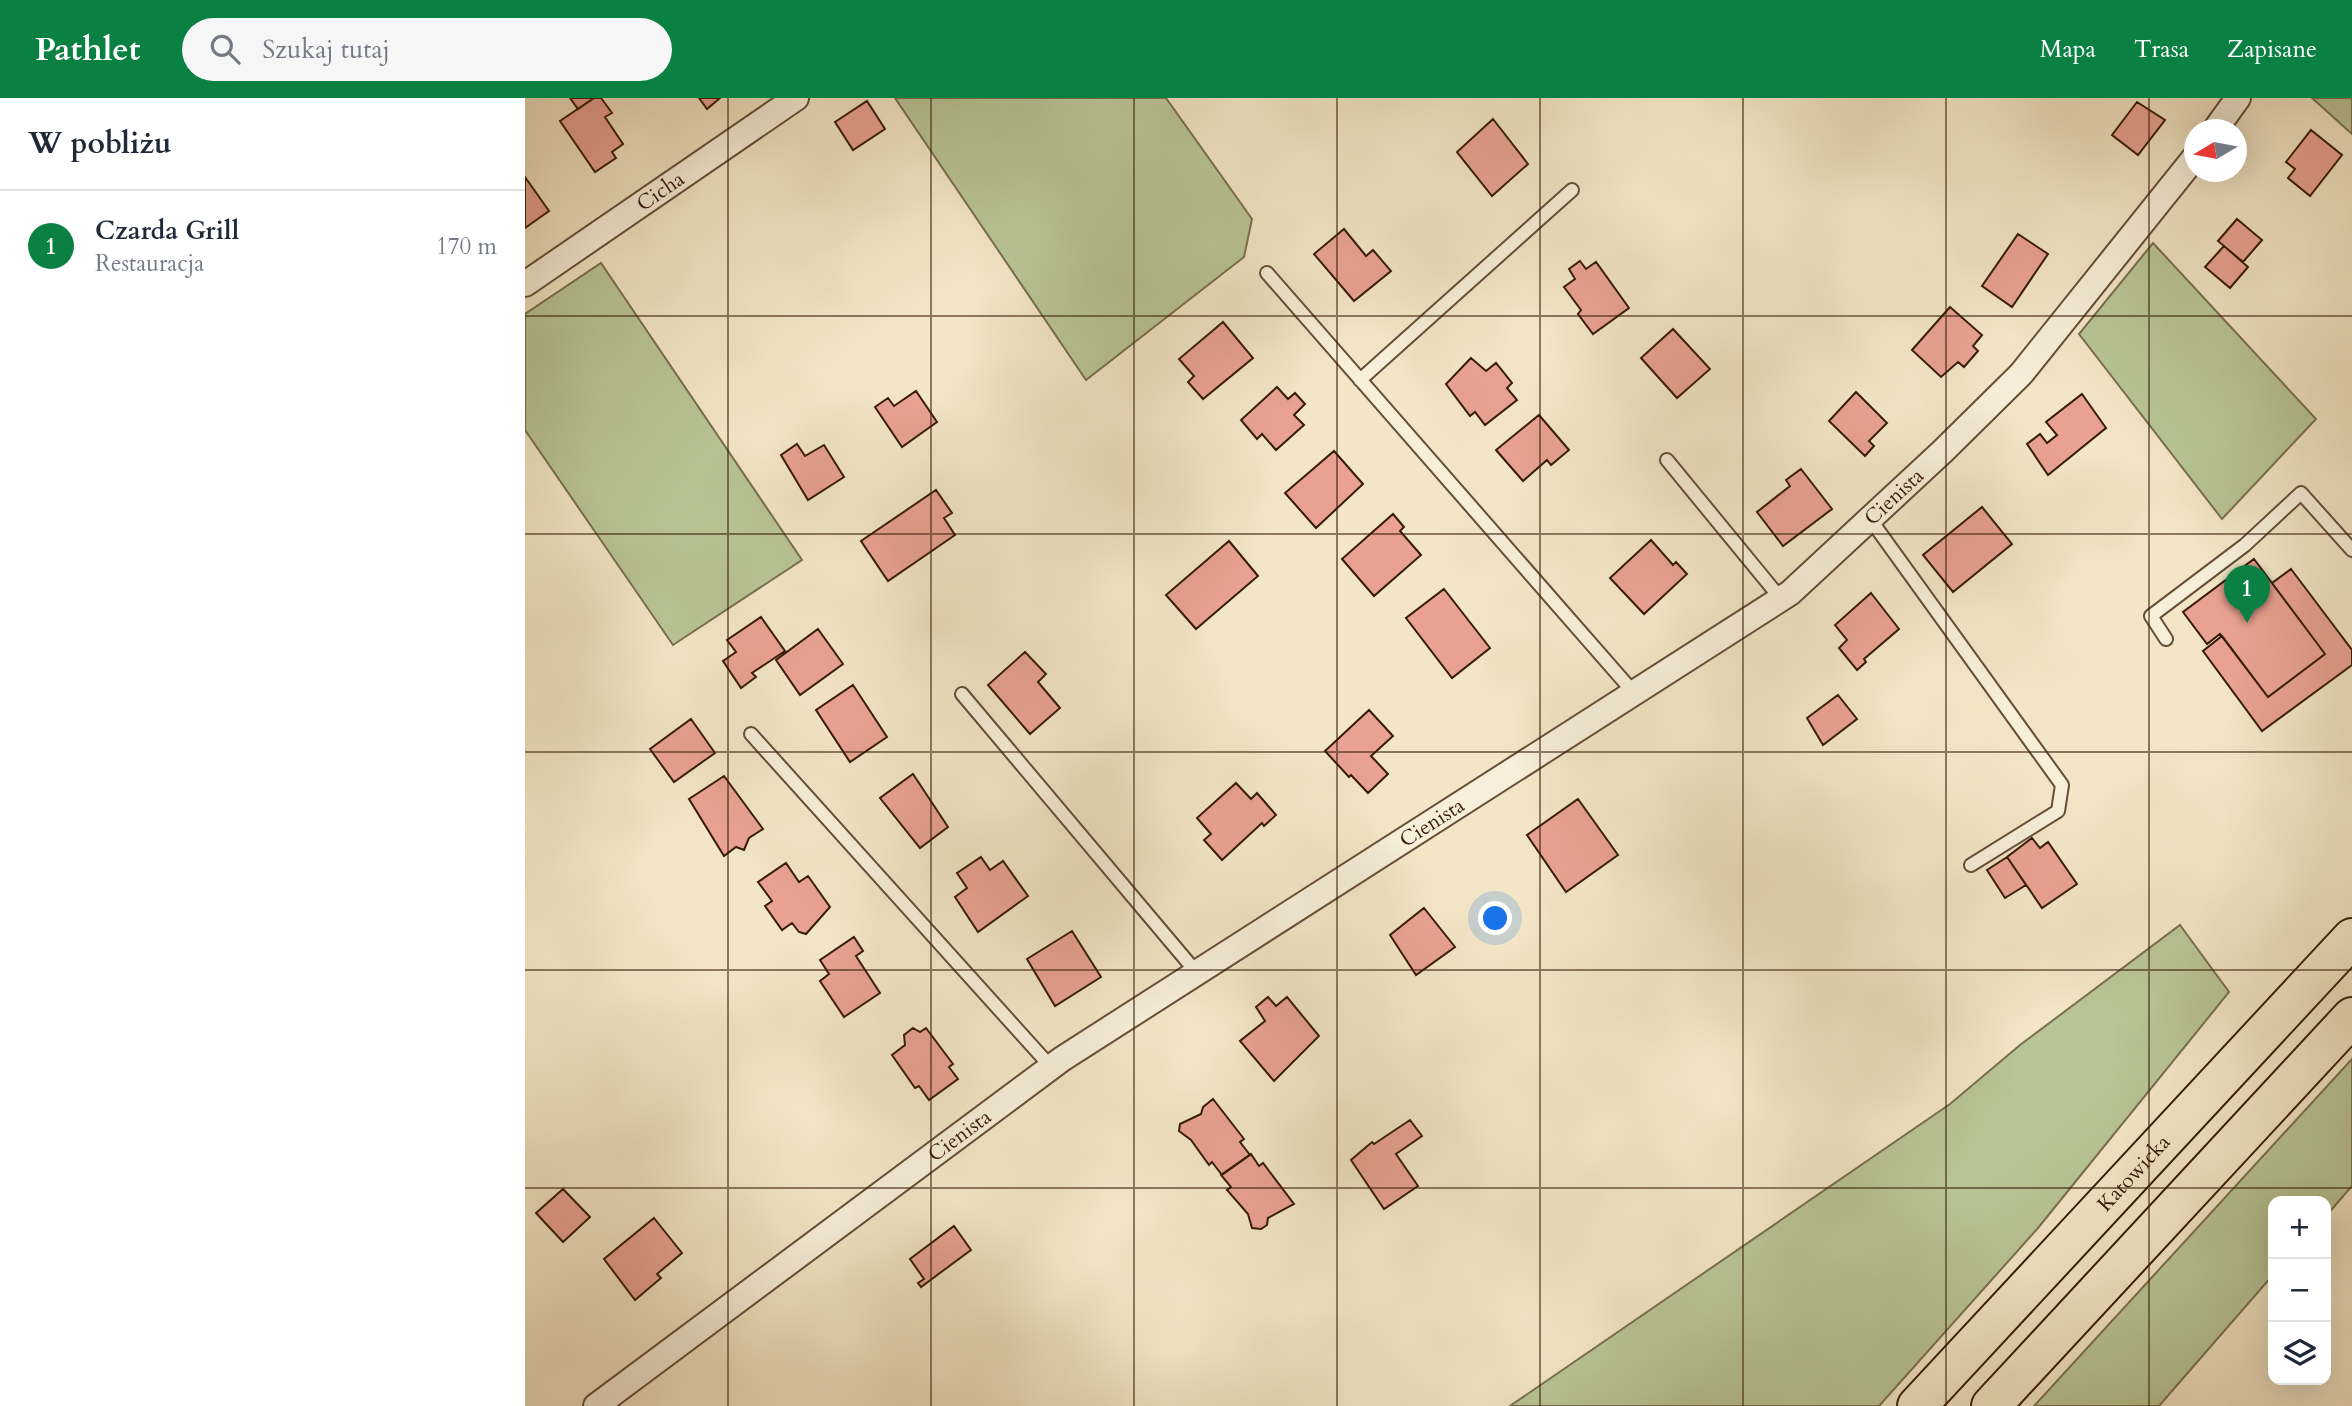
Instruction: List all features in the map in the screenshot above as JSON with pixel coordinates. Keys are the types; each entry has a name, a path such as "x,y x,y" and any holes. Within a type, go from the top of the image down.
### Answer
{"main road":[{"name":"Katowicka","path":"1917,1406 2352,938"},
{"path":"1991,1406 2352,1017"}],"street":[{"name":"Cicha","path":"525,284 796,98"},
{"path":"2223,119 2238,98"},
{"name":"Cienista","path":"596,1406 1051,1067 1781,599 1870,519 2021,374 2184,171"}],"lane":[{"path":"1360,380 1572,190"},
{"path":"1267,272 1635,694"},
{"path":"1667,460 1781,599"},
{"path":"2166,639 2151,616 2245,545 2301,493 2352,550"},
{"path":"1870,519 2062,785 2058,811 1971,865"},
{"path":"962,694 1197,973"},
{"path":"751,734 1051,1067"}],"green space":[{"path":"895,98 1166,98 1252,219 1244,257 1086,380"},
{"path":"2312,98 2352,98 2352,134"},
{"path":"2153,243 2316,419 2222,519 2079,334"},
{"path":"601,263 802,560 673,645 525,430 525,314"},
{"path":"2180,925 2229,992 2038,1228 1879,1406 1510,1406 1950,1104 2020,1045"},
{"path":"2352,1059 2352,1186 2331,1210 2331,1196 2268,1196 2268,1281 2159,1406 2034,1406"}],"building":[{"path":"570,98 594,98 578,109"},
{"path":"594,98 601,98 612,113 605,117 623,144 612,152 616,158 595,172 560,121"},
{"path":"699,98 720,98 707,109"},
{"path":"867,101 885,129 853,150 835,122"},
{"path":"2137,102 2165,120 2138,155 2112,135"},
{"path":"1493,119 1528,164 1492,196 1457,152"},
{"path":"2311,130 2342,155 2310,196 2288,178 2295,169 2286,162"},
{"path":"525,177 549,211 525,228"},
{"path":"2237,219 2262,240 2243,262 2218,241"},
{"path":"1344,229 1366,256 1373,250 1391,271 1354,301 1314,254"},
{"path":"2018,234 2048,254 2012,307 1982,286"},
{"path":"2224,246 2248,267 2230,288 2205,267"},
{"path":"1580,261 1586,269 1596,262 1629,308 1593,334 1578,314 1581,310 1564,287 1575,279 1569,269"},
{"path":"1950,307 1982,335 1973,346 1978,351 1964,367 1958,362 1941,377 1912,350"},
{"path":"1223,322 1253,358 1203,399 1188,382 1194,376 1179,359"},
{"path":"1673,329 1710,369 1677,398 1641,358"},
{"path":"1471,358 1486,371 1496,363 1512,383 1507,388 1517,400 1485,425 1475,412 1470,416 1446,384"},
{"path":"1277,387 1288,399 1295,393 1305,404 1294,415 1304,425 1276,450 1262,434 1257,439 1241,420"},
{"path":"916,391 937,422 902,447 875,407 888,398 894,406"},
{"path":"1856,392 1887,423 1869,441 1874,446 1865,456 1829,421"},
{"path":"2082,394 2106,428 2048,475 2027,444 2040,434 2047,443 2057,435 2046,422"},
{"path":"1539,415 1569,450 1551,465 1547,460 1523,481 1496,450"},
{"path":"797,444 805,456 824,445 844,477 808,500 781,455"},
{"path":"1334,451 1363,484 1316,528 1285,493"},
{"path":"1801,469 1832,509 1783,546 1757,512 1790,486 1786,480"},
{"path":"936,490 952,513 944,518 955,535 888,581 861,541"},
{"path":"1982,507 2012,544 1953,592 1923,555"},
{"path":"1393,514 1404,527 1400,531 1421,555 1374,596 1342,559"},
{"path":"1651,540 1673,565 1676,562 1687,574 1644,614 1610,578"},
{"path":"1229,541 1258,576 1196,629 1166,595"},
{"path":"2254,559 2325,654 2268,697 2220,634 2207,644 2183,612"},
{"path":"2291,569 2352,650 2352,665 2262,731 2203,651 2222,636 2268,697 2325,654 2272,583"},
{"path":"1444,589 1490,648 1452,678 1406,618"},
{"path":"1871,593 1899,629 1864,659 1866,662 1857,670 1839,648 1847,640 1835,625"},
{"path":"761,617 785,651 752,673 756,677 741,688 723,661 736,652 727,640"},
{"path":"818,629 843,664 800,695 776,660"},
{"path":"1025,652 1046,674 1038,682 1060,708 1030,734 988,685"},
{"path":"853,685 887,737 850,762 816,710"},
{"path":"1838,695 1857,719 1823,745 1807,718"},
{"path":"1369,710 1393,736 1371,756 1388,774 1368,793 1325,751"},
{"path":"691,719 715,753 674,782 650,749"},
{"path":"913,774 948,827 920,848 880,798"},
{"path":"724,776 763,829 749,838 744,850 736,847 724,856 689,799"},
{"path":"1236,783 1251,799 1257,793 1276,815 1264,826 1262,823 1222,860 1204,840 1211,834 1197,818"},
{"path":"1578,799 1618,855 1566,892 1527,835"},
{"path":"2032,838 2040,848 2048,842 2077,884 2042,908 2007,857"},
{"path":"981,857 990,870 1003,861 1028,896 978,932 955,897 967,888 957,873"},
{"path":"2007,857 2026,885 2005,898 1987,870"},
{"path":"786,863 799,882 808,876 830,907 806,934 799,932 792,923 782,930 765,906 772,901 758,882"},
{"path":"1424,908 1455,947 1416,975 1390,935"},
{"path":"1072,931 1101,977 1055,1006 1027,959"},
{"path":"854,937 863,951 856,956 880,993 844,1017 820,981 829,974 820,960"},
{"path":"1268,997 1276,1006 1287,997 1319,1036 1274,1081 1240,1041 1265,1021 1256,1007"},
{"path":"913,1028 920,1032 926,1028 953,1064 949,1067 958,1079 929,1100 919,1086 915,1088 892,1055 905,1045 904,1035"},
{"path":"1213,1099 1244,1139 1240,1142 1250,1155 1222,1175 1212,1162 1209,1165 1191,1140 1179,1131 1180,1124 1201,1114 1203,1107"},
{"path":"1410,1120 1422,1136 1396,1154 1418,1186 1384,1209 1351,1160 1372,1142 1374,1144"},
{"path":"1251,1154 1259,1166 1263,1163 1294,1204 1268,1218 1267,1225 1261,1229 1252,1228 1248,1214 1227,1190 1231,1187 1221,1175"},
{"path":"563,1189 590,1217 563,1242 536,1213"},
{"path":"654,1218 682,1253 657,1274 661,1278 635,1300 604,1259"},
{"path":"954,1226 971,1250 921,1287 918,1283 924,1279 910,1259"}],"place":[{"name":"Czarda Grill","path":"2247,623"}]}
